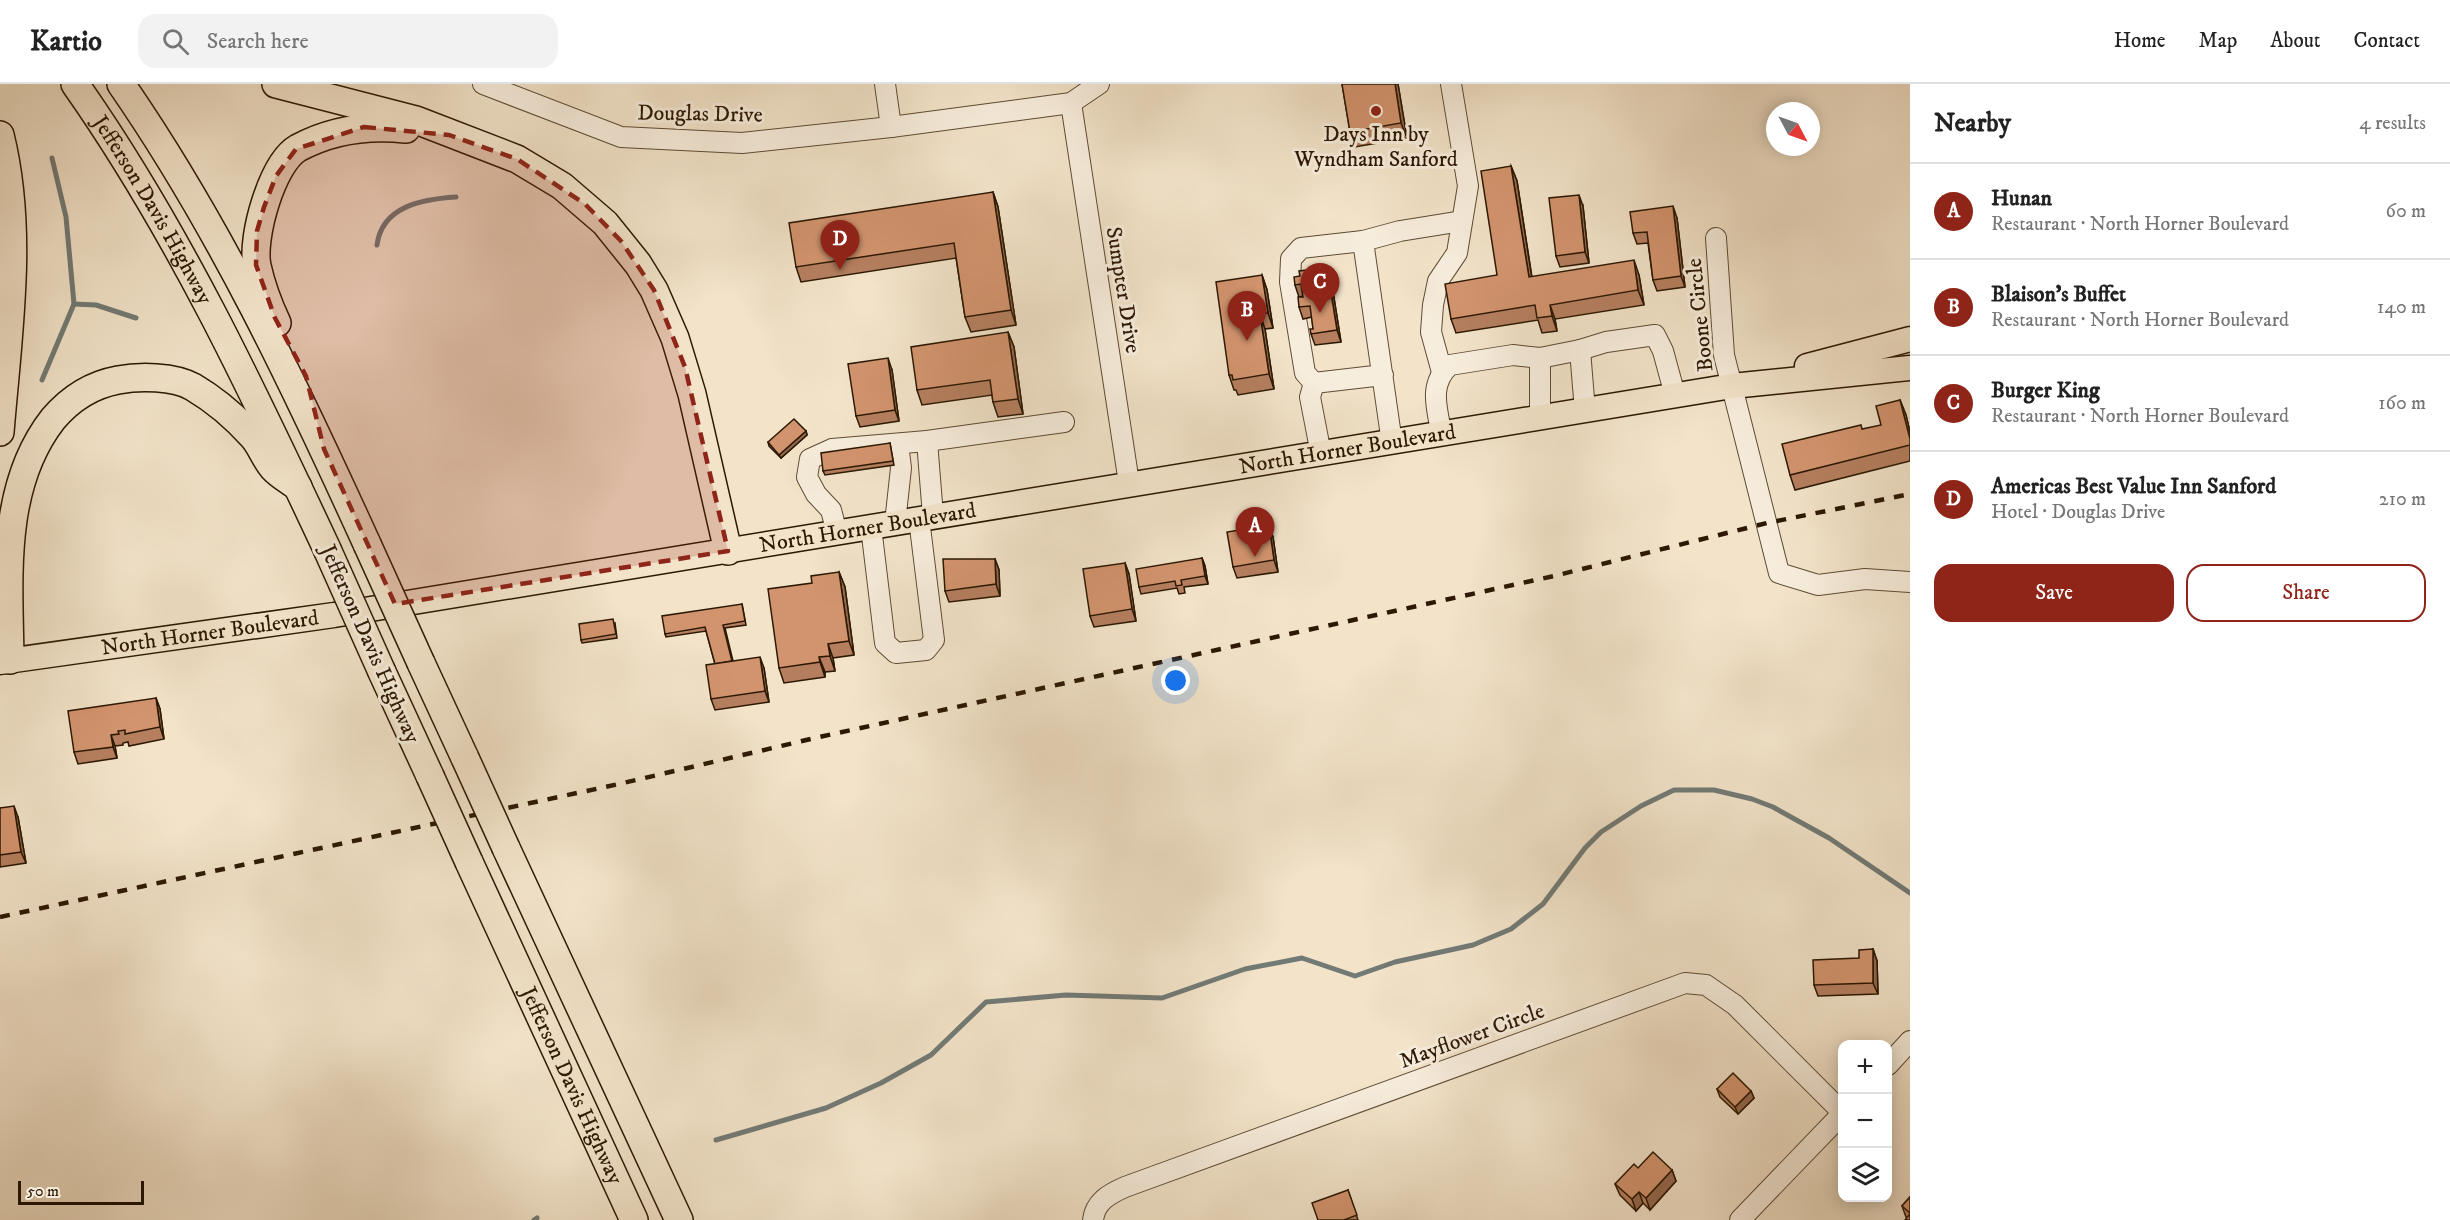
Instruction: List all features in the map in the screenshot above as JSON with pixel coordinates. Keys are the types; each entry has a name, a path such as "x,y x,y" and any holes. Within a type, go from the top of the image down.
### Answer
{"highway":[{"name":"Jefferson Davis Highway","path":"75,84 123,157 194,276 276,437 634,1220"},
{"name":"Jefferson Davis Highway","path":"121,84 220,243 324,449 679,1220"},
{"path":"276,84 416,120 449,135 517,159 547,176 585,204 605,223 638,264 664,312 685,367 728,551"},
{"path":"324,449 306,376 275,318 256,265 257,231 276,176 296,149 364,127 386,127 449,135"},
{"path":"0,135 10,201 12,283 0,432"},
{"path":"5,661 8,557 12,510 22,471 44,431 69,401 105,382 142,375 191,386 227,411 254,439 273,468 298,487"}],"main road":[{"name":"North Horner Boulevard","path":"1732,386 1910,339"},
{"name":"North Horner Boulevard","path":"5,661 334,615 1732,386 1910,368"}],"street":[{"name":"Douglas Drive","path":"483,84 621,137 742,143 891,128 1071,103 1099,84"},
{"path":"885,84 891,128"},
{"path":"1442,372 1431,332 1433,305 1438,281 1457,253 1468,186 1451,84"},
{"name":"Sumpter Drive","path":"1071,103 1129,483"},
{"path":"1383,375 1335,383 1314,383 1305,373 1290,282 1291,259 1301,248 1363,241 1400,231 1462,221"},
{"name":"Boone Circle","path":"1716,238 1724,355 1779,573 1818,585 1865,579 1910,582"},
{"path":"1363,241 1392,443"},
{"path":"1442,435 1434,390 1442,372 1450,364 1513,355 1540,358 1606,342 1655,335 1663,351 1675,395"},
{"path":"1580,350 1585,411"},
{"path":"1540,358 1540,418"},
{"path":"1314,383 1310,397 1321,454"},
{"path":"837,532 831,510 816,494 807,477 810,459 832,449 927,441 1064,422"},
{"path":"871,527 885,643 896,653 926,650 934,640 926,518 927,441"},
{"path":"896,523 901,468 898,444"},
{"name":"Mayflower Circle","path":"1093,1220 1097,1206 1105,1197 1125,1187 1685,983 1706,985 1735,1005 1838,1109"},
{"path":"1892,1060 1910,1041"},
{"path":"1740,1220 1838,1117"}],"highlighted area":[{"path":"364,127 449,135 517,159 585,204 621,241 654,290 685,367 728,551 395,604 324,449 306,376 275,318 256,265 257,231 264,207 276,176 296,149"}],"building":[{"name":"Days Inn by Wyndham Sanford","path":"1342,84 1395,84 1401,123 1350,132"},
{"path":"1511,166 1529,277 1634,260 1638,290 1550,305 1552,316 1537,318 1535,305 1451,319 1445,284 1497,275 1481,171"},
{"path":"993,192 1011,310 965,317 954,243 796,267 789,223"},
{"path":"1579,195 1585,252 1556,256 1549,198"},
{"path":"1673,206 1681,276 1653,280 1647,232 1633,233 1630,212"},
{"path":"1327,268 1337,330 1311,334 1310,329 1313,329 1310,306 1299,307 1298,297 1303,297 1301,284 1295,285 1294,277 1300,276 1299,271"},
{"path":"1262,275 1268,313 1260,314 1269,374 1233,380 1232,375 1229,375 1216,282"},
{"path":"1008,332 1018,399 993,402 990,380 917,390 911,347"},
{"path":"888,358 895,410 856,416 848,364"},
{"path":"1900,400 1910,445 1790,475 1782,444 1861,425 1862,429 1881,425 1876,406"},
{"path":"794,419 806,431 779,455 768,442"},
{"path":"890,443 893,461 823,471 821,453"},
{"path":"1269,525 1274,560 1233,567 1227,532"},
{"path":"1202,558 1205,576 1181,580 1182,585 1176,586 1175,581 1139,587 1136,569"},
{"path":"943,559 995,559 996,584 945,591"},
{"path":"1125,563 1132,609 1090,616 1083,569"},
{"path":"839,572 849,641 828,644 830,656 819,657 820,662 779,668 768,589 812,583 811,576"},
{"path":"742,604 745,621 723,625 732,661 715,664 705,627 665,634 662,616"},
{"path":"613,619 616,634 581,640 579,624"},
{"path":"760,657 765,691 711,699 706,665"},
{"path":"156,698 160,727 125,734 125,730 118,731 119,734 111,735 113,747 74,752 68,711"},
{"path":"14,806 21,852 0,855 0,808"},
{"path":"1873,949 1873,983 1814,985 1813,960 1859,958 1859,950"},
{"path":"1733,1073 1751,1091 1735,1107 1717,1089"},
{"path":"1653,1152 1672,1170 1646,1198 1639,1192 1632,1199 1615,1184 1634,1164 1638,1168"},
{"path":"1348,1190 1357,1215 1344,1220 1318,1220 1312,1203"},
{"path":"1910,1197 1910,1213 1902,1206"}],"waterway":[{"path":"42,380 74,304 66,217 52,158"},
{"path":"377,245 380,232 395,213 418,203 456,197"},
{"path":"74,304 96,305 136,318"},
{"path":"716,1140 826,1108 881,1083 931,1055 986,1002 1066,995 1162,998 1245,969 1302,958 1355,976 1395,962 1473,945 1511,929 1543,904 1585,848 1601,832 1641,806 1674,790 1714,790 1752,799 1773,807 1829,838 1910,893"}],"railway":[{"path":"0,917 619,784 815,738 1554,576 1767,523 1910,494"}],"place":[{"name":"Days Inn by Wyndham Sanford","path":"1376,111"},
{"name":"Americas Best Value Inn Sanford","path":"840,270"},
{"name":"Burger King","path":"1320,313"},
{"name":"Blaison’s Buffet","path":"1247,341"},
{"name":"Hunan","path":"1255,557"}]}
